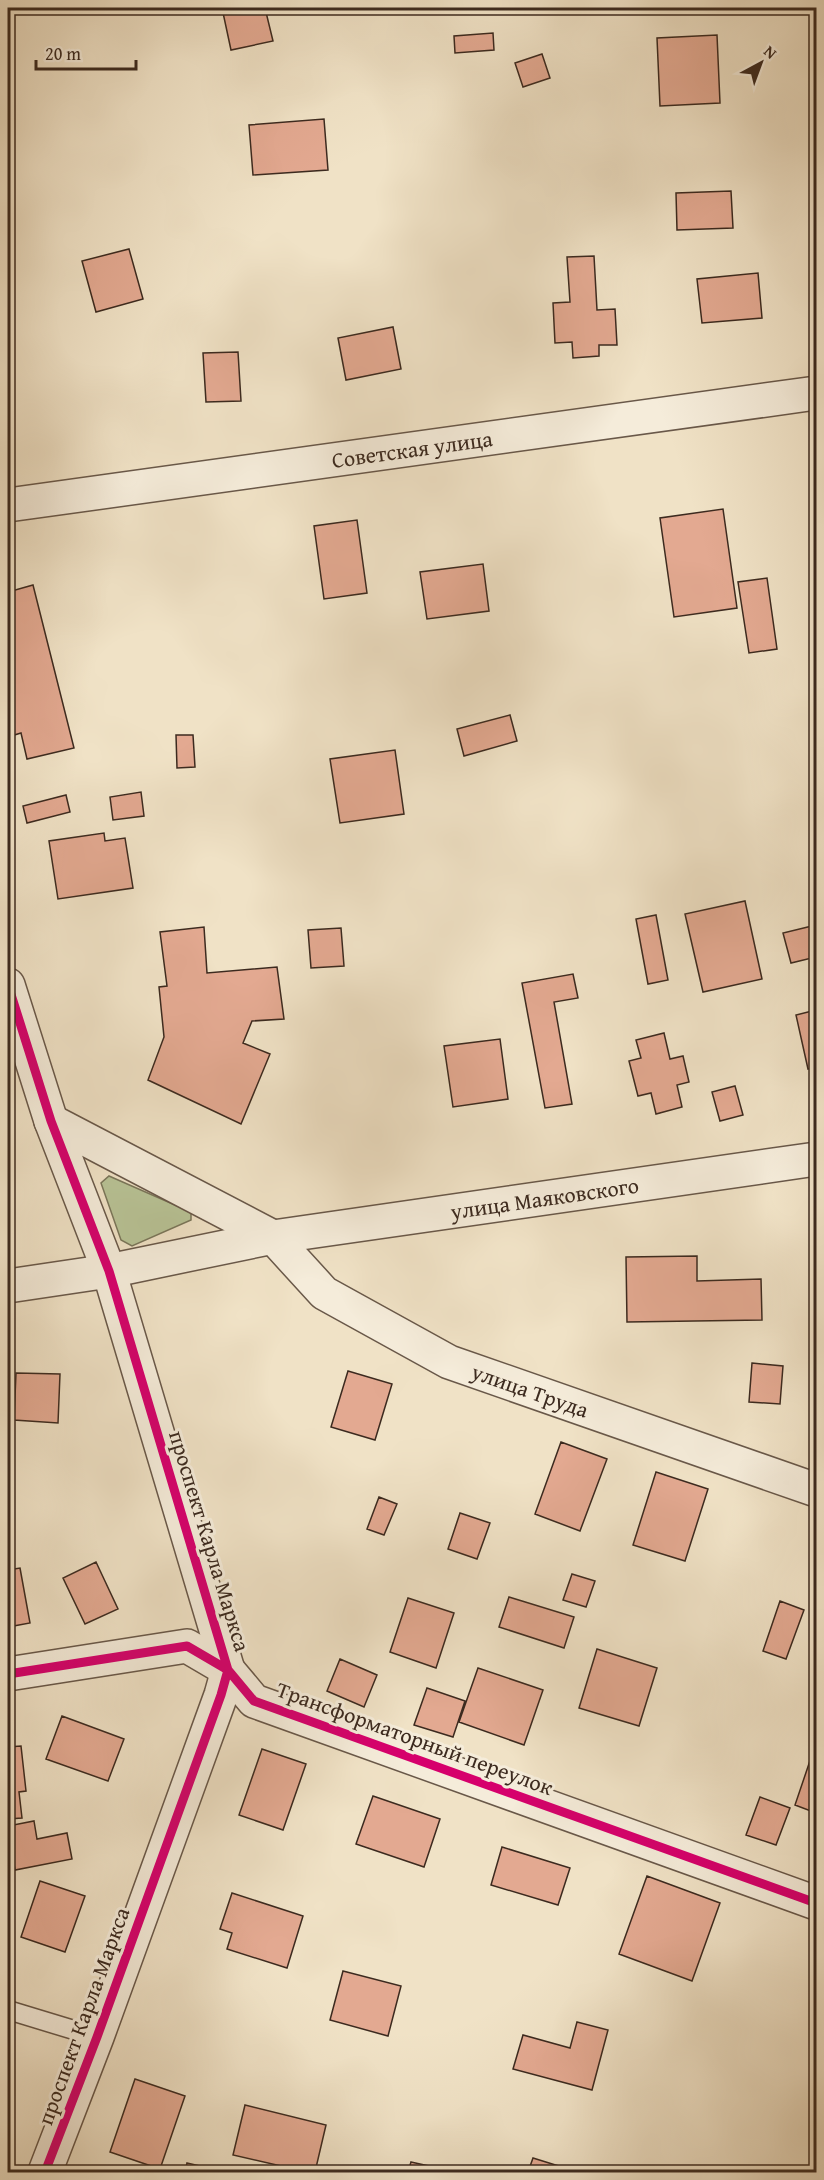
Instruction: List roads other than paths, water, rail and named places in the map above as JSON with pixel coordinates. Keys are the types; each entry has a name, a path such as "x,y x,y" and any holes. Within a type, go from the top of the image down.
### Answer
{"street":[{"name":"Советская улица","path":"8,505 816,393"},
{"name":"проспект Карла Маркса","path":"8,985 51,1121 109,1271 228,1670 218,1706 45,2172"},
{"path":"51,1121 273,1237"},
{"name":"улица Маяковского","path":"8,1287 109,1271 273,1237 816,1159"},
{"name":"улица Труда","path":"273,1237 324,1293 449,1362 816,1491"},
{"name":"Трансформаторный переулок","path":"8,1674 187,1646 228,1670 254,1701 816,1903"}],"lane":[{"path":"8,2010 97,2037"}]}
